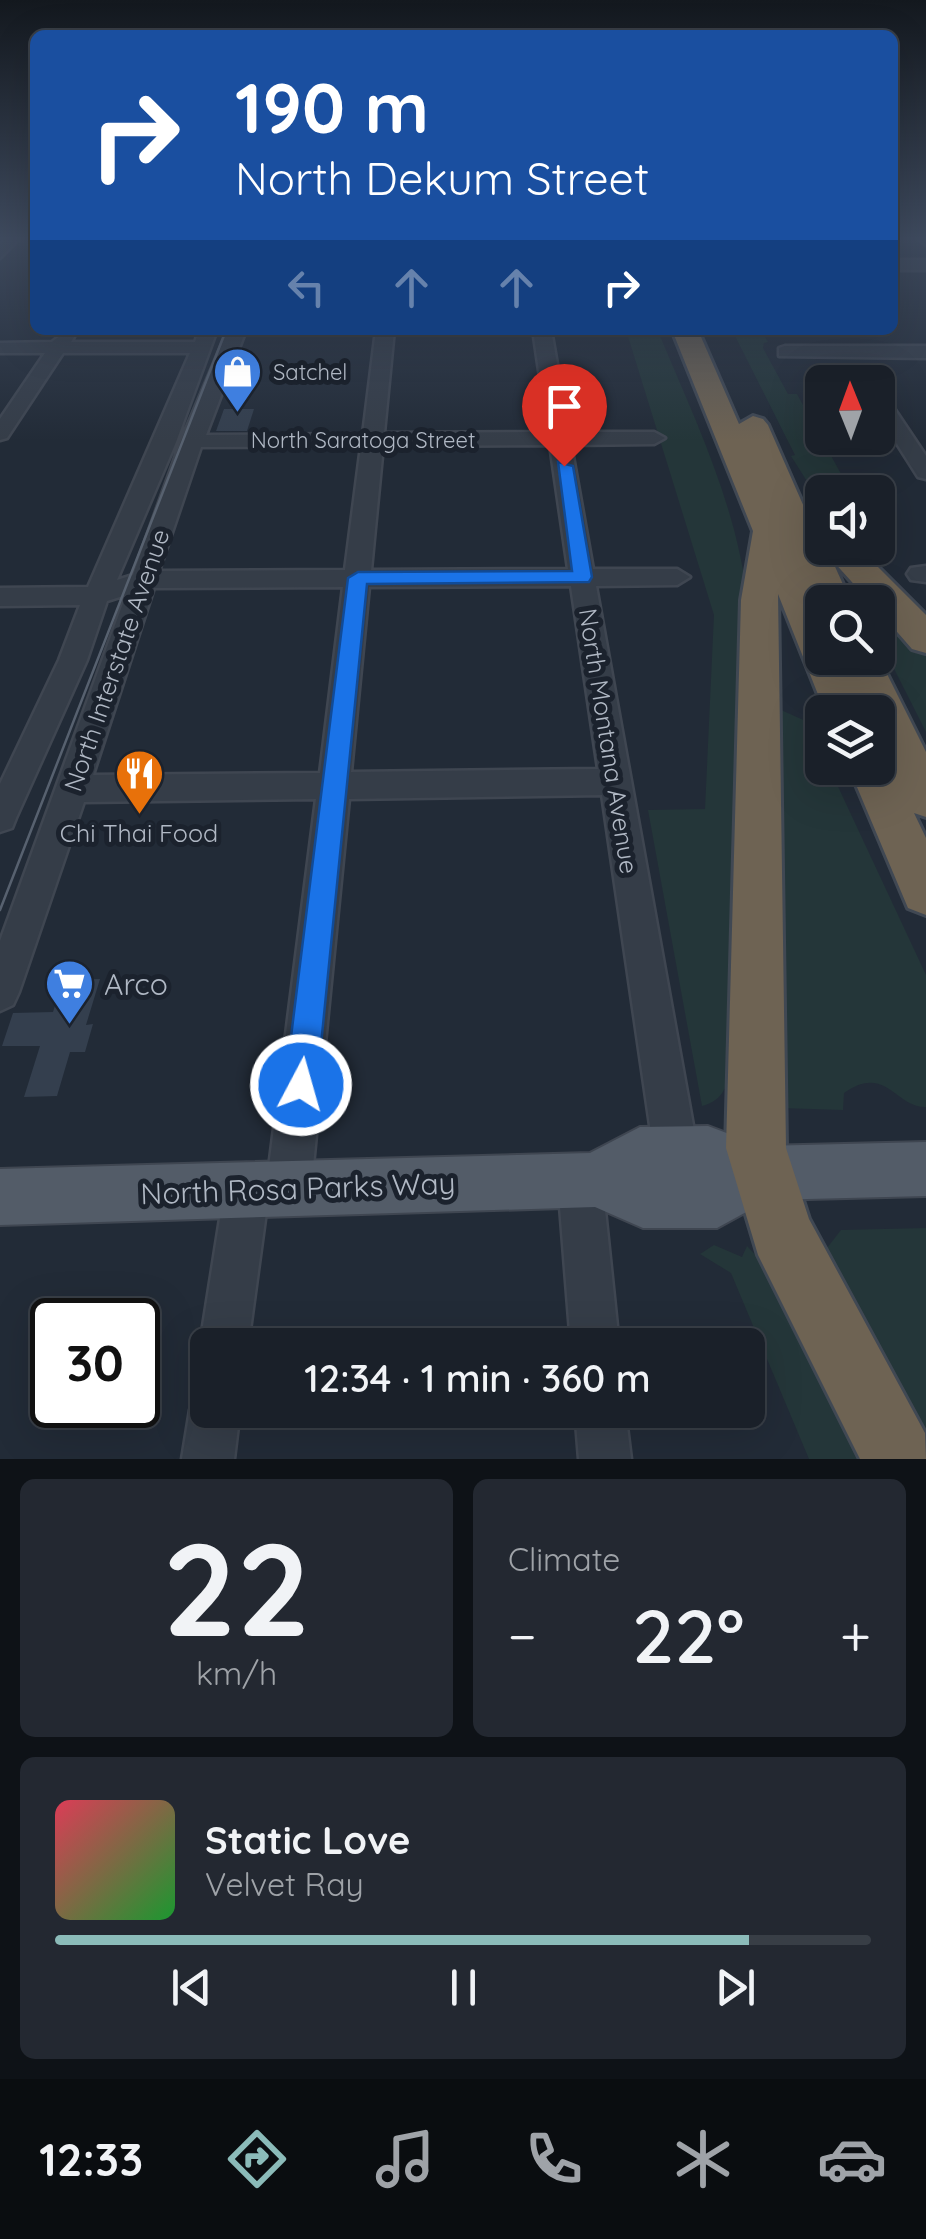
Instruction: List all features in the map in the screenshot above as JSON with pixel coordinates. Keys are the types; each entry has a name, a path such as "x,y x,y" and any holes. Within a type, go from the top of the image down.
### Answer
{"highway":[{"path":"687,335 839,695"},
{"path":"712,335 825,585"},
{"path":"780,483 805,510"},
{"path":"768,534 759,600 762,649 753,1115 761,1174 781,1232 898,1459"},
{"path":"856,565 926,639"},
{"path":"867,675 926,798"},
{"path":"879,785 926,892"}],"main road":[{"name":"North Rosa Parks Way","path":"588,1181 640,1154 708,1153 761,1174 926,1169"},
{"name":"North Rosa Parks Way","path":"0,1197 588,1181 643,1200 717,1200 761,1174"}],"street":[{"path":"0,434 66,335"},
{"name":"North Interstate Avenue","path":"0,992 192,441 235,335"},
{"path":"229,1328 268,1187 335,785 384,335"},
{"name":"North Montana Avenue","path":"543,335 676,1153"},
{"path":"862,335 874,352"},
{"path":"0,348 204,339"},
{"name":"North Interstate Avenue","path":"0,818 69,670 204,339"},
{"path":"785,352 926,352"},
{"path":"846,352 855,365"},
{"path":"895,425 926,472"},
{"name":"North Saratoga Street","path":"192,441 654,438"},
{"path":"0,597 96,596 144,580 677,576"},
{"path":"74,788 616,782"},
{"path":"588,1181 594,1328"},
{"path":"208,1459 212,1428"},
{"path":"602,1428 605,1459"}],"shaded area":[{"path":"628,335 666,335 660,336 726,502 748,606 731,1070 722,1093 702,1106 648,810 705,809 714,615"},
{"path":"735,335 764,335 768,342 763,348 788,394 797,394 805,409 805,455 831,455 842,475 805,475 805,478 791,456 795,455"},
{"path":"895,624 926,654 926,732 895,671"},
{"path":"779,709 805,721 805,785 837,785 926,975 926,1107 870,1083 844,1093 843,1110 780,1108"},
{"path":"926,1228 926,1447 830,1271 827,1248 841,1230"},
{"path":"714,1245 742,1257 747,1246 781,1282 878,1459 809,1459 765,1354 765,1328 754,1328 731,1273 700,1254"}],"building":[{"name":"Satchel","path":"224,409 254,409 247,431 216,431"},
{"name":"Arco","path":"100,979 86,1025 93,1024 85,1052 70,1052 57,1096 24,1097 40,1046 2,1046 13,1013 53,1012 63,980"}],"tram line":[{"path":"0,910 224,335"}],"place":[{"name":"Satchel","path":"238,414"},
{"name":"Chi Thai Food","path":"139,816"},
{"name":"Arco","path":"69,1026"}],"route":[{"path":"301,1085 358,578 582,577 564,466"}]}
